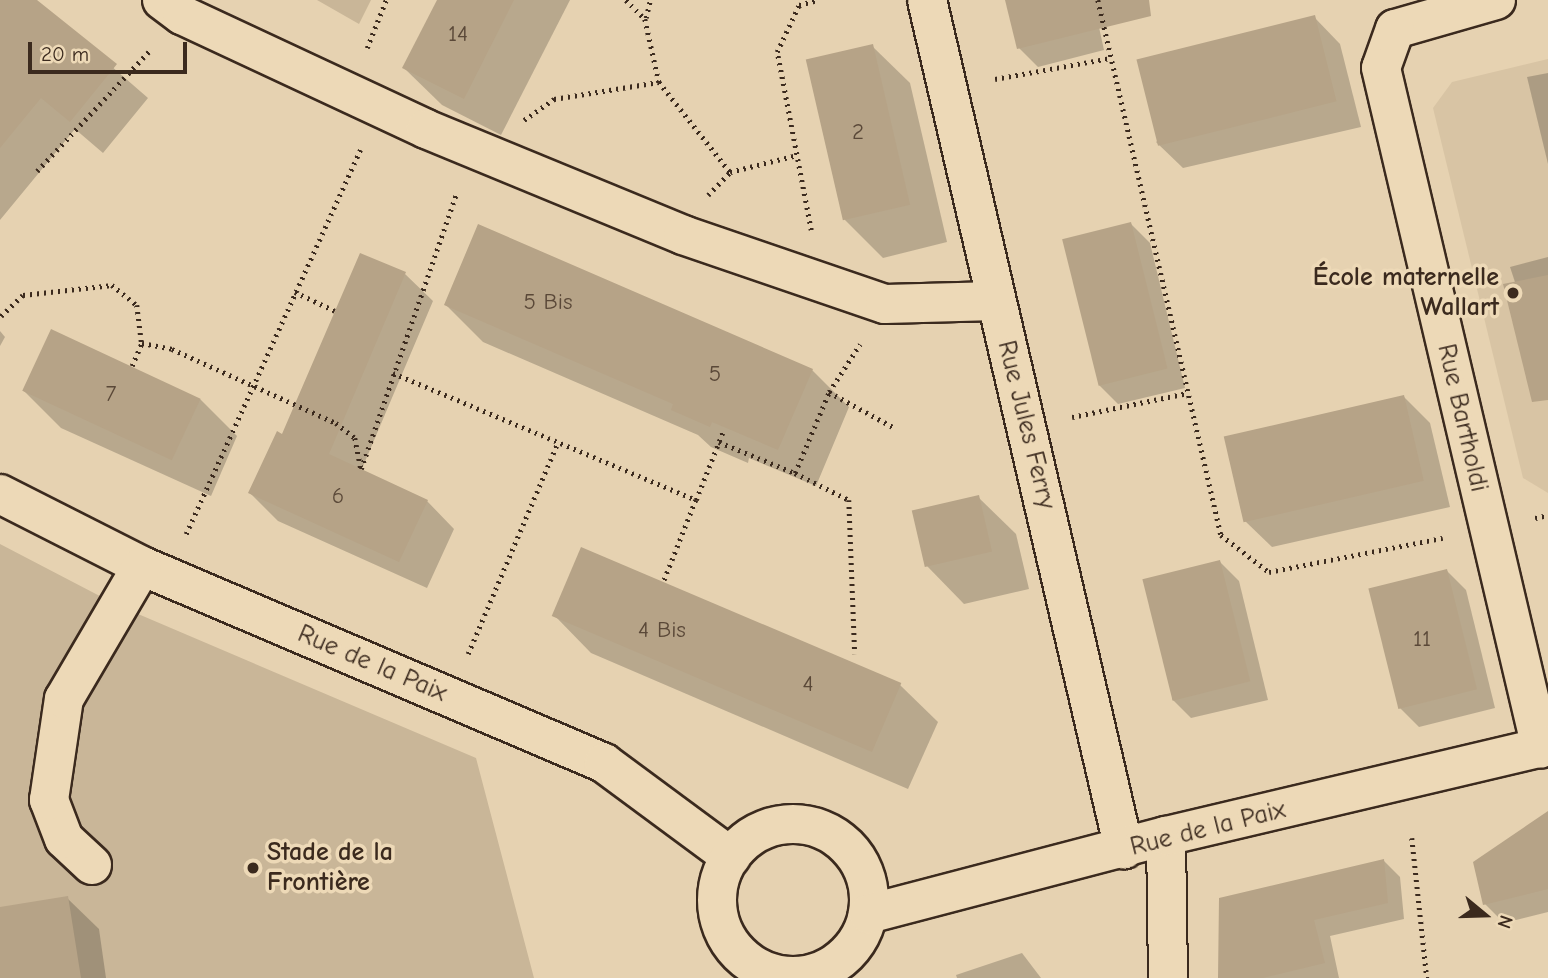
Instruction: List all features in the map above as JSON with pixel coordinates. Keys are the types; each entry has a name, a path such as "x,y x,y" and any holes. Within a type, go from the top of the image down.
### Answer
{"street":[{"name":"Rue Jules Ferry","path":"927,0 1124,849"},
{"name":"Rue Bartholdi","path":"1496,0 1395,29 1381,68 1544,747"},
{"path":"172,7 379,107 674,231 885,304 996,301"},
{"name":"Rue de la Paix","path":"0,494 154,571 604,763 731,857"},
{"path":"92,865 64,839 50,800 64,699 154,571"},
{"name":"Rue de la Paix","path":"868,914 1167,836 1544,747"},
{"path":"797,824 822,830 844,843 860,863 868,888 868,914 846,955 826,969 803,976 751,973 723,930 717,905 720,880 731,857 748,838 772,827 797,824"},
{"path":"1167,836 1168,978"}],"path":[{"path":"626,0 645,19"},
{"path":"650,0 645,19 659,82 730,172"},
{"path":"818,0 799,5 777,52 822,282"},
{"path":"1098,0 1221,535 1269,572 1451,536"},
{"path":"37,171 172,7"},
{"path":"948,88 1111,58"},
{"path":"142,343 172,349 336,423 355,438 361,469 455,198 487,154 527,116 554,99 659,82"},
{"path":"154,571 253,385 379,107"},
{"path":"674,231 730,172 797,155"},
{"path":"0,316 23,295 112,285 137,305 142,343 132,366"},
{"path":"295,292 335,311"},
{"path":"795,473 829,392 885,304"},
{"path":"393,373 696,500"},
{"path":"829,392 892,427"},
{"path":"1027,427 1188,394"},
{"path":"664,581 724,429"},
{"path":"449,697 558,442"},
{"path":"719,443 795,473 849,500 855,654"},
{"path":"1412,838 1427,978"}],"shaded area":[{"path":"317,0 371,0 359,24"},
{"name":"École maternelle Wallart","path":"1548,59 1548,493 1523,478 1433,108 1452,82"},
{"name":"Stade de la Frontière","path":"0,544 117,605 476,758 534,978 0,978"}],"building":[{"path":"0,0 37,0 117,64 70,122 41,98 0,148"},
{"path":"437,0 514,0 464,99 402,68"},
{"path":"1005,0 1149,0 1151,16 1017,49"},
{"path":"1315,15 1337,101 1158,146 1136,60"},
{"path":"873,44 910,205 843,220 806,60"},
{"path":"1131,222 1168,369 1099,386 1062,239"},
{"path":"478,224 813,369 778,450 712,422 710,427 671,410 673,404 444,305"},
{"path":"360,253 406,272 329,454 428,500 399,562 248,493 277,431 282,434"},
{"path":"1548,275 1548,400 1532,402 1503,284"},
{"path":"51,329 201,399 172,460 22,391"},
{"path":"1404,395 1424,481 1244,522 1224,437"},
{"path":"979,495 992,552 925,567 912,511"},
{"path":"581,547 901,683 872,752 552,616"},
{"path":"1220,560 1250,681 1173,701 1142,579"},
{"path":"1447,569 1477,689 1398,709 1368,589"},
{"path":"1548,811 1548,889 1483,905 1473,862"},
{"path":"1384,859 1388,903 1314,920 1325,963 1263,978 1218,978 1219,898"},
{"path":"68,896 81,978 0,978 0,907"}],"place":[{"name":"École maternelle Wallart","path":"1513,293"},
{"name":"Stade de la Frontière","path":"253,868"}]}
